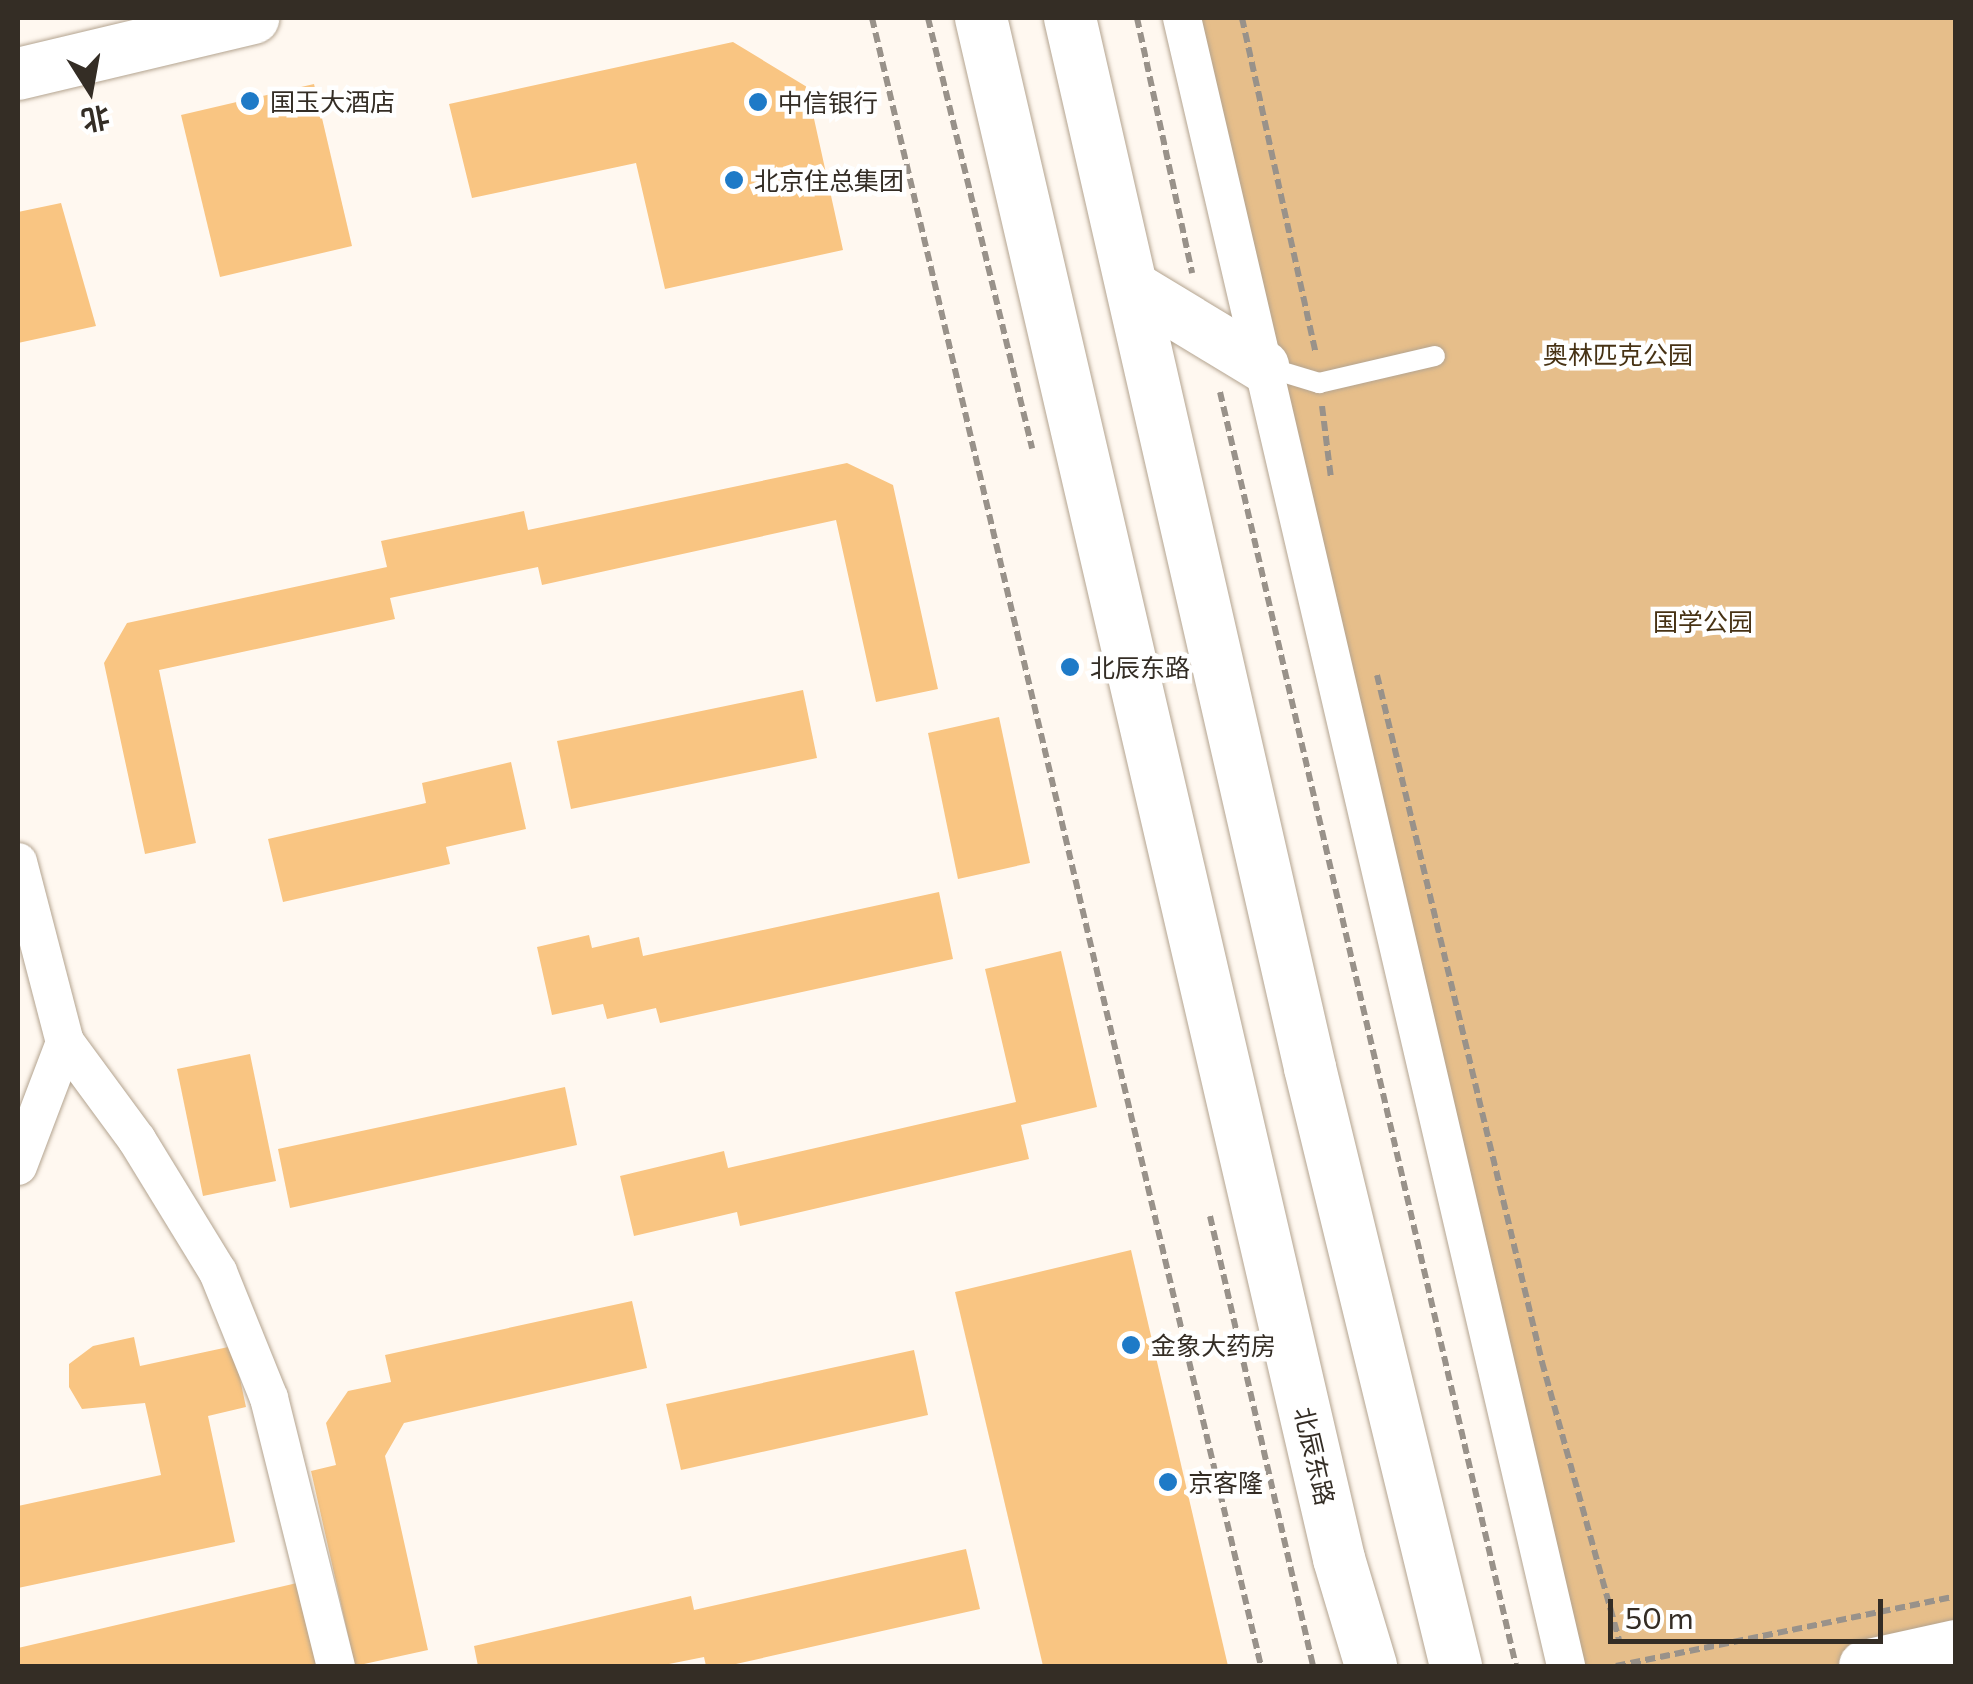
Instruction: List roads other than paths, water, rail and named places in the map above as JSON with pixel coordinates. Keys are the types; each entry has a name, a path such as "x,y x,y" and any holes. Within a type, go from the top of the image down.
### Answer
{"main road":[{"path":"18,74 253,18"},
{"name":"北辰东路","path":"980,18 1339,1559 1370,1666"},
{"path":"1070,18 1310,1068 1456,1666"},
{"path":"1134,288 1211,339 1263,366"},
{"path":"1864,1666 1956,1646"}],"street":[{"path":"1182,18 1566,1666"},
{"path":"18,862 64,1042 138,1140 218,1272 269,1398 336,1666"},
{"path":"18,1166 64,1042"}],"lane":[{"path":"1263,366 1319,383 1434,356"}],"place":[{"name":"国玉大酒店","path":"250,101"},
{"name":"中信银行","path":"758,102"},
{"name":"北京住总集团","path":"734,180"},
{"name":"北辰东路","path":"1070,667"},
{"name":"金象大药房","path":"1131,1345"},
{"name":"京客隆","path":"1168,1482"}],"park label":[{"name":"奥林匹克公园","path":"1618,354"},
{"name":"国学公园","path":"1703,621"}]}
